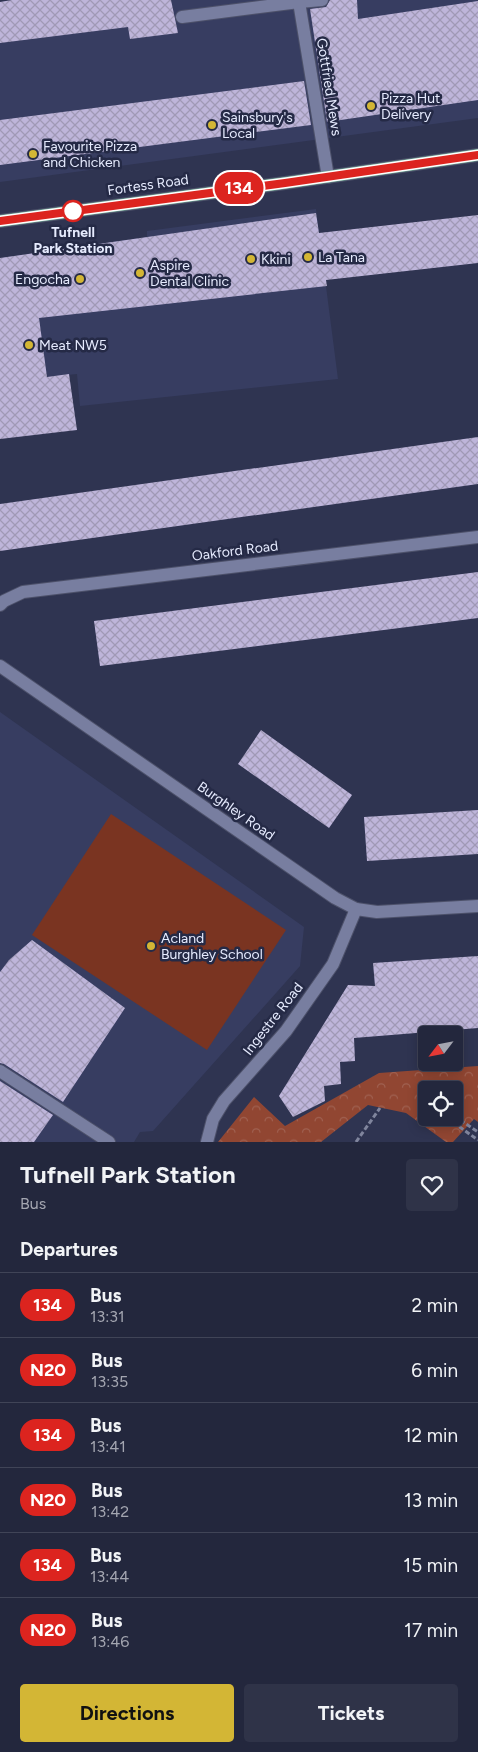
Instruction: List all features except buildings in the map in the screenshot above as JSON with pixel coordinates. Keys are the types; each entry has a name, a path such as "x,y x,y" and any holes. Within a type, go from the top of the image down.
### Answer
{"main road":[{"name":"Fortess Road","path":"0,221 328,177 478,154"}],"street":[{"path":"182,16 322,0"},
{"name":"Gottfried Mews","path":"299,2 328,177"},
{"name":"Oakford Road","path":"0,605 4,601 23,592 478,537"},
{"name":"Burghley Road","path":"0,666 335,898 356,909 377,912 478,906"},
{"name":"Ingestre Road","path":"206,1142 212,1119 224,1101 286,1031 333,964 356,909"},
{"path":"0,1071 109,1142"}],"path":[{"path":"356,1142 380,1108"},
{"path":"463,1122 478,1132"},
{"path":"458,1126 478,1140"}],"shaded area":[{"path":"12,0 478,0 478,118 0,182 0,2"},
{"path":"316,209 338,379 80,406 77,374 47,377 0,258 147,237 147,231"},
{"name":"Acland Burghley School","path":"0,712 304,927 300,966 153,1131 140,1132 134,1142 0,1142"},
{"path":"111,814 286,930 207,1050 32,935"}],"green space":[{"path":"478,1066 478,1122 474,1119 453,1142 446,1142 424,1126 463,1126 463,1081 418,1081 418,1122 406,1113 368,1105 321,1142 218,1142 254,1097 285,1126 379,1073 418,1070 463,1071 463,1067"}],"bus line":[{"name":"134","path":"0,221 478,155"}],"place":[{"name":"Pizza Hut Delivery","path":"371,106"},
{"name":"Sainsbury's Local","path":"212,125"},
{"name":"Favourite Pizza and Chicken","path":"33,154"},
{"name":"Tufnell Park Station","path":"73,211"},
{"name":"La Tana","path":"308,257"},
{"name":"Kkini","path":"251,259"},
{"name":"Aspire Dental Clinic","path":"140,273"},
{"name":"Engocha","path":"80,279"},
{"name":"Meat NW5","path":"29,345"},
{"name":"Acland Burghley School","path":"151,946"}]}
